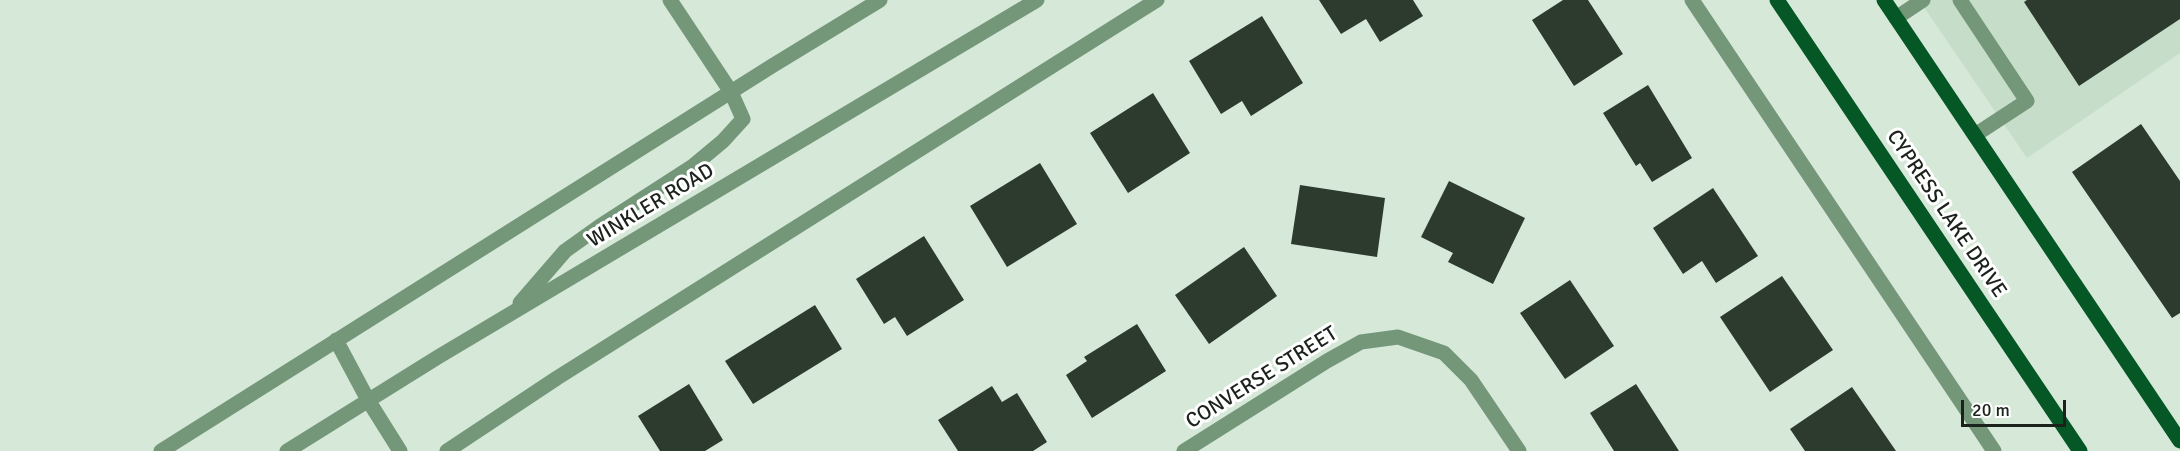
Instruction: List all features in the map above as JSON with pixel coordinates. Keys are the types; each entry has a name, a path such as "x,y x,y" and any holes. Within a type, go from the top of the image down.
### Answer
{"main road":[{"name":"CYPRESS LAKE DRIVE","path":"1777,0 2080,451"},
{"path":"1884,0 2180,441"}],"street":[{"path":"510,314 565,251 693,166 723,141 743,119 731,92 670,0"},
{"path":"161,451 880,0"},
{"name":"WINKLER ROAD","path":"287,451 510,314 1037,0"},
{"path":"447,451 557,378 1157,0"},
{"path":"1692,0 1994,451"},
{"path":"1896,18 1923,0"},
{"path":"1960,0 2026,101 1975,135"},
{"name":"CONVERSE STREET","path":"1184,451 1361,342 1398,337 1444,353 1471,380 1519,451"},
{"path":"336,340 368,400 400,451"}],"shaded area":[{"path":"1919,0 2180,0 2180,53 2027,158"}],"building":[{"path":"1319,0 1413,0 1423,16 1380,42 1366,19 1341,34"},
{"path":"1563,0 1588,0 1623,54 1574,86 1532,20"},
{"path":"2027,0 2180,0 2180,19 2079,86 2024,2"},
{"path":"1262,16 1303,83 1251,116 1242,101 1221,114 1189,61"},
{"path":"1648,85 1692,158 1652,182 1640,163 1636,166 1603,113"},
{"path":"1153,93 1190,153 1128,193 1090,133"},
{"path":"2141,124 2180,181 2180,313 2172,318 2072,172"},
{"path":"1040,163 1077,224 1007,267 970,206"},
{"path":"1449,181 1525,218 1493,284 1448,262 1453,253 1421,237"},
{"path":"1300,185 1385,198 1377,257 1291,244"},
{"path":"1713,188 1758,256 1716,283 1702,261 1683,274 1653,228"},
{"path":"924,236 964,300 907,336 895,317 884,324 856,279"},
{"path":"1244,247 1277,296 1209,344 1175,295"},
{"path":"1782,276 1833,350 1770,392 1720,317"},
{"path":"1570,280 1614,346 1565,379 1520,313"},
{"path":"815,305 842,349 753,404 725,361"},
{"path":"1137,324 1166,371 1092,418 1066,375 1087,361 1084,357"},
{"path":"689,384 723,440 705,451 660,451 638,416"},
{"path":"1636,384 1679,451 1614,451 1590,413"},
{"path":"992,386 1002,402 1017,393 1047,442 1033,451 958,451 938,420"},
{"path":"1852,387 1896,451 1805,451 1790,429"}]}
